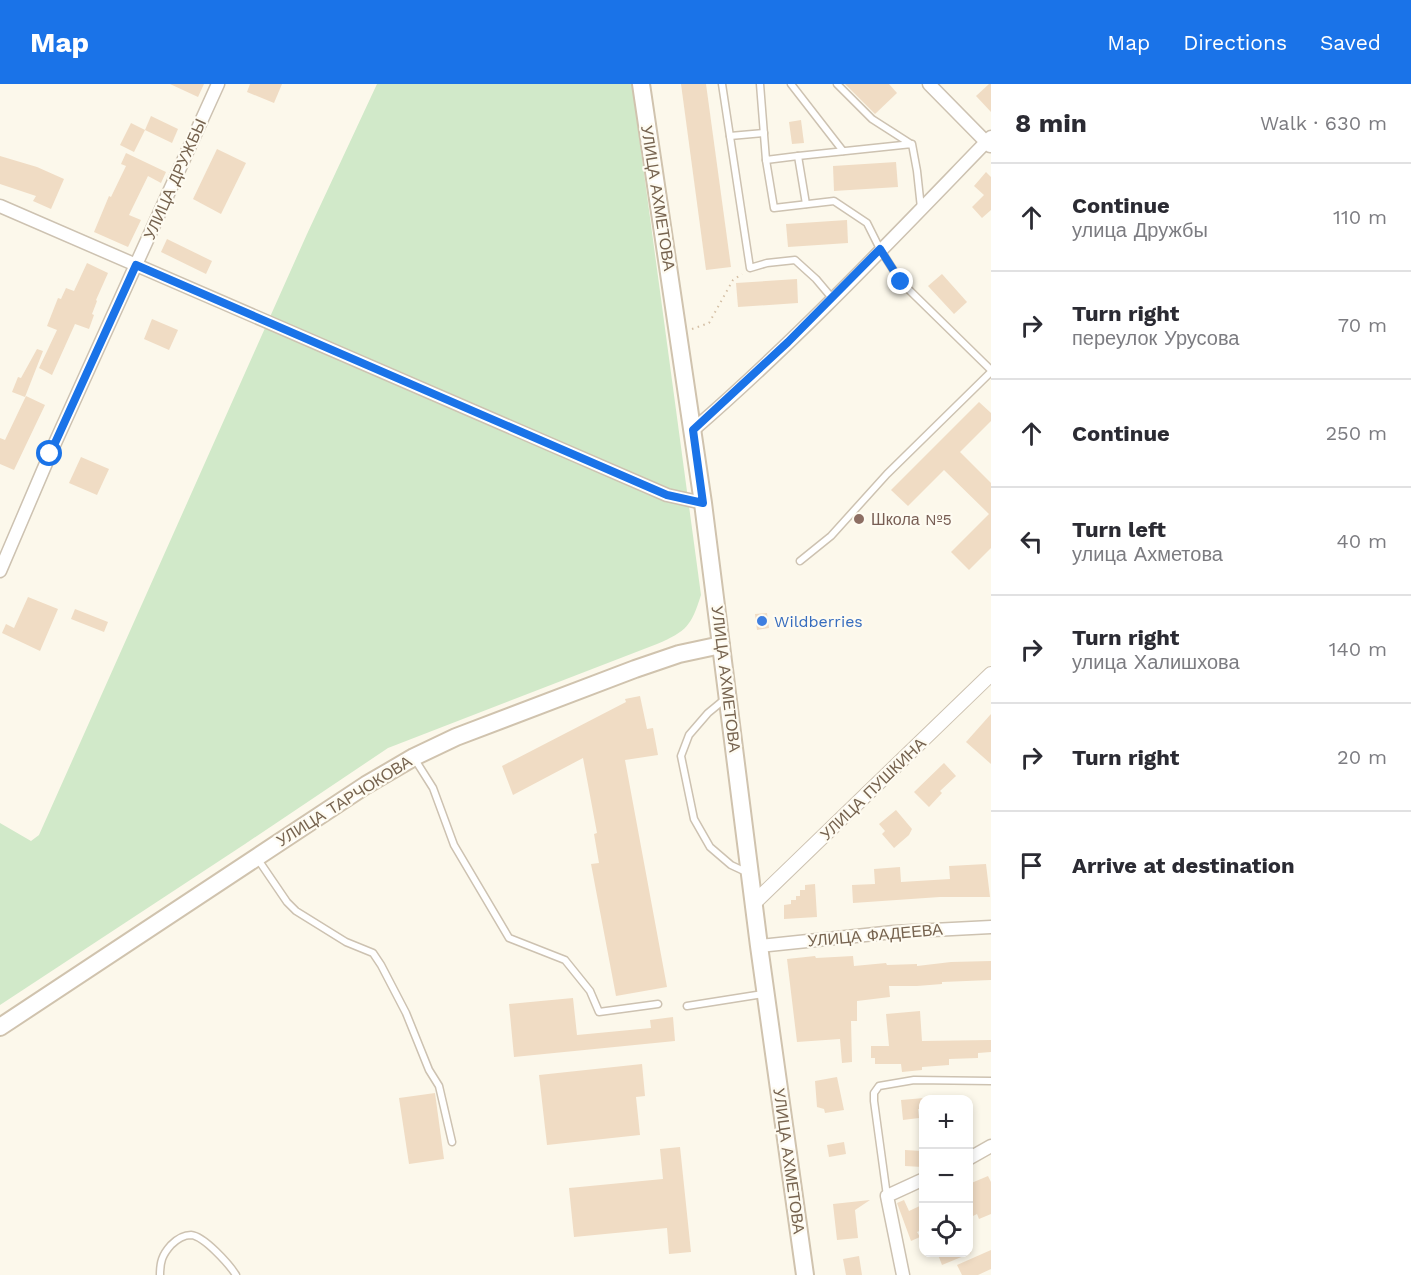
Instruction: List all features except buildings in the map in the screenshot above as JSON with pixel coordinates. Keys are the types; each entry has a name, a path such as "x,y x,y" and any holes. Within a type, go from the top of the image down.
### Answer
{"main road":[{"name":"УЛИЦА АХМЕТОВА","path":"641,84 693,430 759,946 805,1275"},
{"name":"УЛИЦА ТАРЧОКОВА","path":"0,1027 366,784 414,757 456,737 635,669 679,654 721,645"}],"street":[{"name":"УЛИЦА ДРУЖБЫ","path":"0,571 50,454 218,84"},
{"path":"693,430 729,399 989,142 929,84"},
{"path":"0,206 667,495 703,503"},
{"name":"УЛИЦА ПУШКИНА","path":"754,903 991,674"},
{"name":"УЛИЦА ФАДЕЕВА","path":"759,946 894,932 991,927"},
{"path":"973,1157 991,1146"},
{"path":"903,1275 887,1196 919,1181"}],"lane":[{"path":"722,84 750,268 766,263 795,260 832,298"},
{"path":"760,84 766,160 774,208 834,201 867,223 901,282 991,371 887,474 831,536 800,561"},
{"path":"790,84 843,151"},
{"path":"837,84 872,119 912,144 921,209"},
{"path":"730,136 764,133"},
{"path":"766,160 912,144"},
{"path":"798,156 806,204"},
{"path":"728,697 708,713 689,735 681,756 694,819 710,847 731,865 751,874"},
{"path":"414,757 433,788 454,844 509,938 566,960 590,991 598,1012 658,1004"},
{"path":"256,857 287,902 296,911 346,942 373,953 406,1013 429,1070 439,1086 452,1142"},
{"path":"687,1006 766,993"},
{"path":"887,1196 874,1101 874,1093 879,1086 914,1080 991,1081"},
{"path":"160,1275 160,1263 164,1253 177,1239 191,1235 202,1240 236,1275"}],"path":[{"path":"678,332 709,323 733,280 750,268"}],"green space":[{"path":"377,84 632,84 701,595 694,614 691,621 681,631 657,644 388,748 0,1005 0,823 31,841 39,835 307,234"}],"place":[{"name":"Школа №5","path":"859,519"},
{"name":"Wildberries","path":"762,621"}],"route":[{"path":"50,454 136,265 667,495 703,503 693,430 788,342 880,249 901,282"}]}
